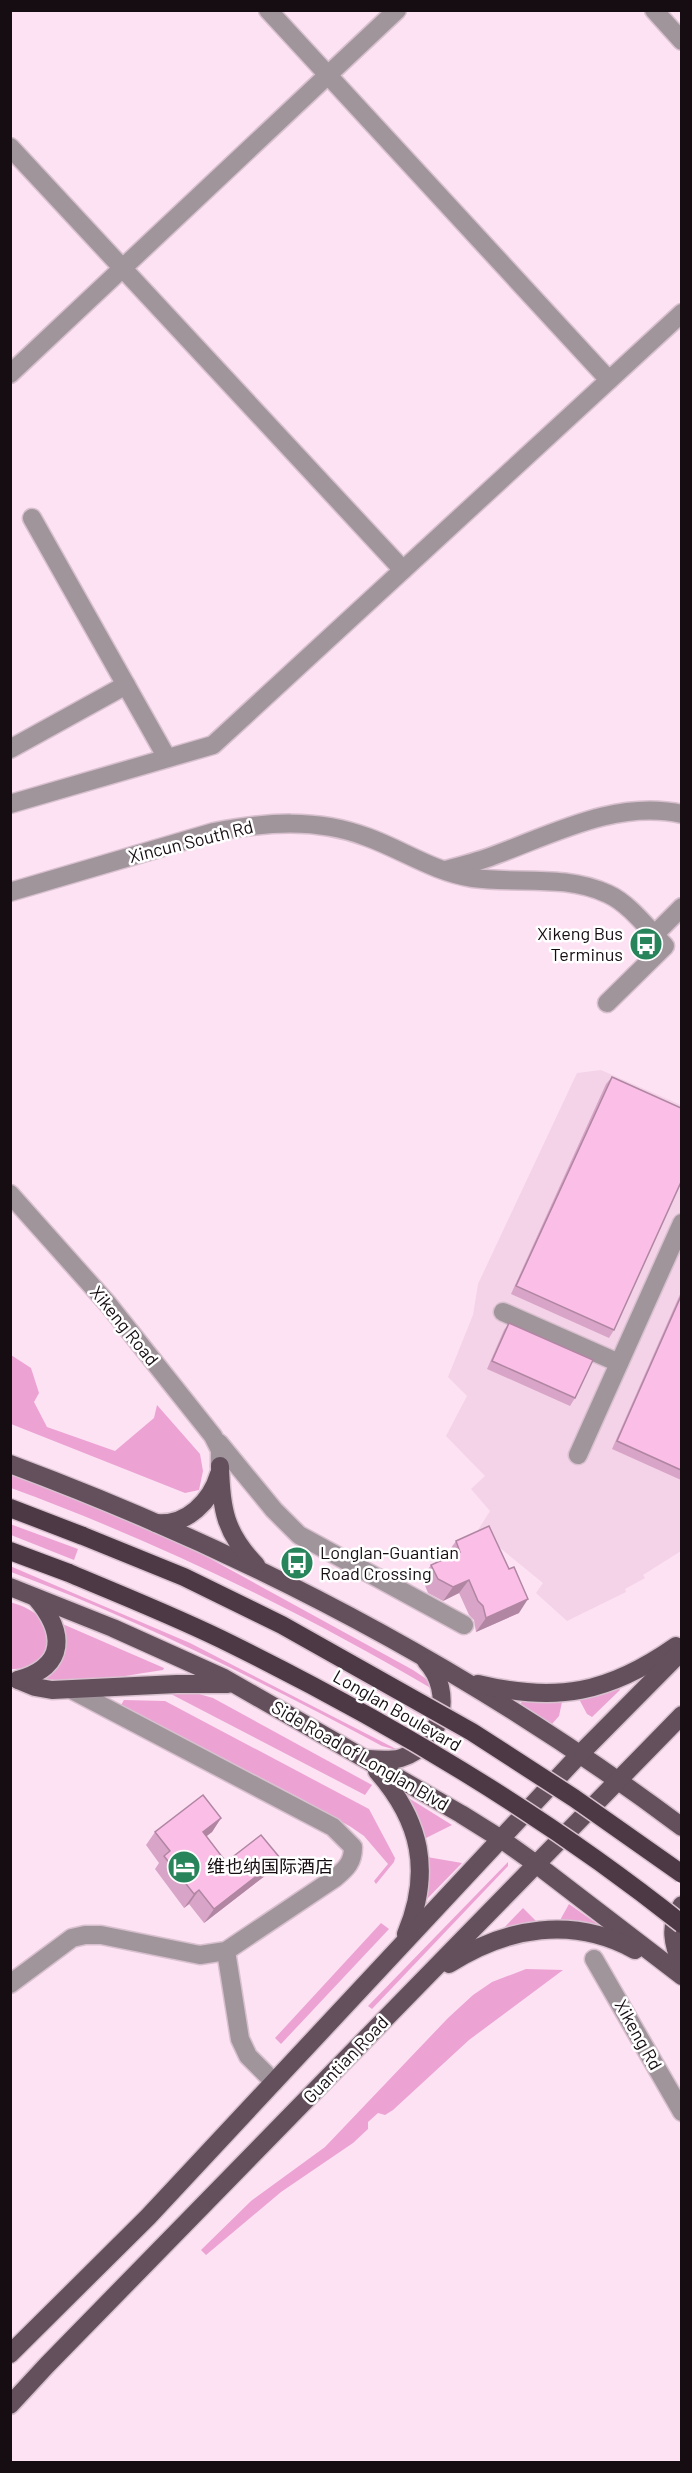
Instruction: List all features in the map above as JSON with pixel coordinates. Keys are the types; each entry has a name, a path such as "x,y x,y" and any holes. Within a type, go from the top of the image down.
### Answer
{"highway":[{"name":"Longlan Boulevard","path":"10,1508 184,1577 282,1625 472,1732 574,1798 681,1874"},
{"name":"Longlan Boulevard","path":"10,1551 69,1573 231,1644 391,1730 495,1791 652,1901 681,1924"}],"main road":[{"path":"10,1464 156,1522 270,1575 421,1656 579,1755 681,1827"},
{"path":"156,1522 164,1523 182,1519 196,1510 213,1489 220,1466"},
{"path":"220,1466 222,1507 231,1533 256,1566 270,1575"},
{"name":"Side Road of Longlan Blvd","path":"10,1587 113,1628 236,1685 366,1759 501,1839 680,1972"},
{"path":"14,1679 37,1673 47,1667 57,1648 52,1620 35,1597"},
{"path":"454,1676 486,1686 525,1693 555,1695 586,1691 646,1665 681,1642"},
{"path":"501,1839 681,1651"},
{"path":"366,1759 402,1758 417,1751 435,1730 441,1717 440,1688 436,1675 421,1656"},
{"path":"14,1679 35,1687 74,1691 186,1683 236,1685"},
{"name":"Guantian Road","path":"10,2405 681,1715"},
{"path":"366,1759 401,1802 410,1818 418,1849 420,1870 417,1901 402,1942"},
{"name":"Guantian Road","path":"10,2354 148,2217 402,1942 501,1839"},
{"path":"680,1972 673,1936 674,1921 681,1905"},
{"path":"422,1982 463,1955 481,1947 514,1935 570,1928 605,1936 680,1972"}],"street":[{"path":"268,10 609,380"},
{"path":"10,374 397,10"},
{"path":"654,10 681,40"},
{"path":"10,147 403,570"},
{"path":"10,804 213,745 681,313"},
{"path":"32,518 167,758"},
{"path":"10,749 126,685"},
{"path":"444,871 488,858 596,818 624,812 650,811 681,814"},
{"name":"Xincun South Rd","path":"10,892 214,832 292,823 344,830 368,837 444,871 473,878 553,881 594,888 619,901 654,935"},
{"path":"608,1003 665,946 654,935 681,907"},
{"name":"Xikeng Road","path":"10,1194 108,1304 213,1436 220,1450 220,1466"},
{"path":"578,1455 681,1223"},
{"path":"502,1312 619,1363"},
{"path":"213,1436 274,1510 300,1535 464,1625"},
{"path":"10,1984 62,1944 72,1938 85,1935 101,1935 200,1955 226,1951 347,1868 353,1857 352,1847 333,1827 74,1691"},
{"path":"226,1951 240,2039 248,2056 274,2082"},
{"name":"Xikeng Rd","path":"594,1959 681,2112"}],"shaded area":[{"path":"601,1070 681,1105 681,1551 643,1575 645,1578 625,1589 626,1592 567,1621 536,1593 543,1583 478,1530 490,1511 471,1489 485,1476 446,1436 467,1396 448,1377 473,1315 478,1284 577,1073"},
{"path":"11,1355 31,1368 39,1393 34,1402 47,1427 115,1451 154,1418 157,1405 200,1454 203,1471 199,1490 185,1493 11,1424"},
{"path":"10,1474 180,1542 413,1670 425,1678 434,1690 331,1632 227,1579 120,1531 11,1488"},
{"path":"10,1524 78,1549 74,1560 11,1535"},
{"path":"10,1566 190,1643 400,1751 382,1746 291,1698 153,1631 11,1572"},
{"path":"10,1602 36,1614 47,1630 49,1639 43,1655 37,1661 21,1669 11,1669"},
{"path":"58,1622 164,1668 104,1679 75,1681 46,1679 58,1667 64,1653 64,1638"},
{"path":"618,1687 620,1690 592,1717 587,1714 579,1699 600,1695"},
{"path":"165,1691 192,1692 213,1698 372,1785 365,1795"},
{"path":"124,1700 165,1701 369,1809 395,1858 394,1862 376,1884 374,1881 388,1864 364,1836 300,1798 121,1705"},
{"path":"522,1700 562,1702 559,1716 552,1724 521,1704"},
{"path":"407,1797 452,1825 424,1839 405,1799"},
{"path":"427,1857 462,1863 424,1902 429,1889"},
{"path":"508,1862 508,1866 372,2009 368,2006"},
{"path":"569,1904 606,1930 559,1922"},
{"path":"523,1908 539,1924 497,1935"},
{"path":"381,1923 389,1929 281,2044 275,2038"},
{"path":"526,1969 563,1970 469,2040 393,2110 385,2115 378,2113 368,2122 368,2129 353,2143 281,2192 206,2255 201,2250 251,2201 325,2147 448,2018 473,1995 492,1982"}],"building":[{"path":"612,1077 681,1108 681,1182 614,1330 516,1286"},
{"path":"681,1296 681,1470 617,1441"},
{"path":"509,1323 593,1360 575,1398 492,1361"},
{"path":"489,1526 509,1569 514,1567 528,1599 486,1618 483,1606 478,1601 469,1580 453,1587 438,1579 431,1565 460,1552 456,1541"},
{"name":"维也纳国际酒店","path":"203,1795 221,1818 203,1832 226,1862 261,1835 280,1858 214,1909 199,1890 194,1894 164,1856 170,1851 155,1832"}],"place":[{"name":"Xikeng Bus Terminus","path":"646,944"},
{"name":"Longlan-Guantian Road Crossing","path":"297,1563"},
{"name":"维也纳国际酒店","path":"184,1867"}]}
